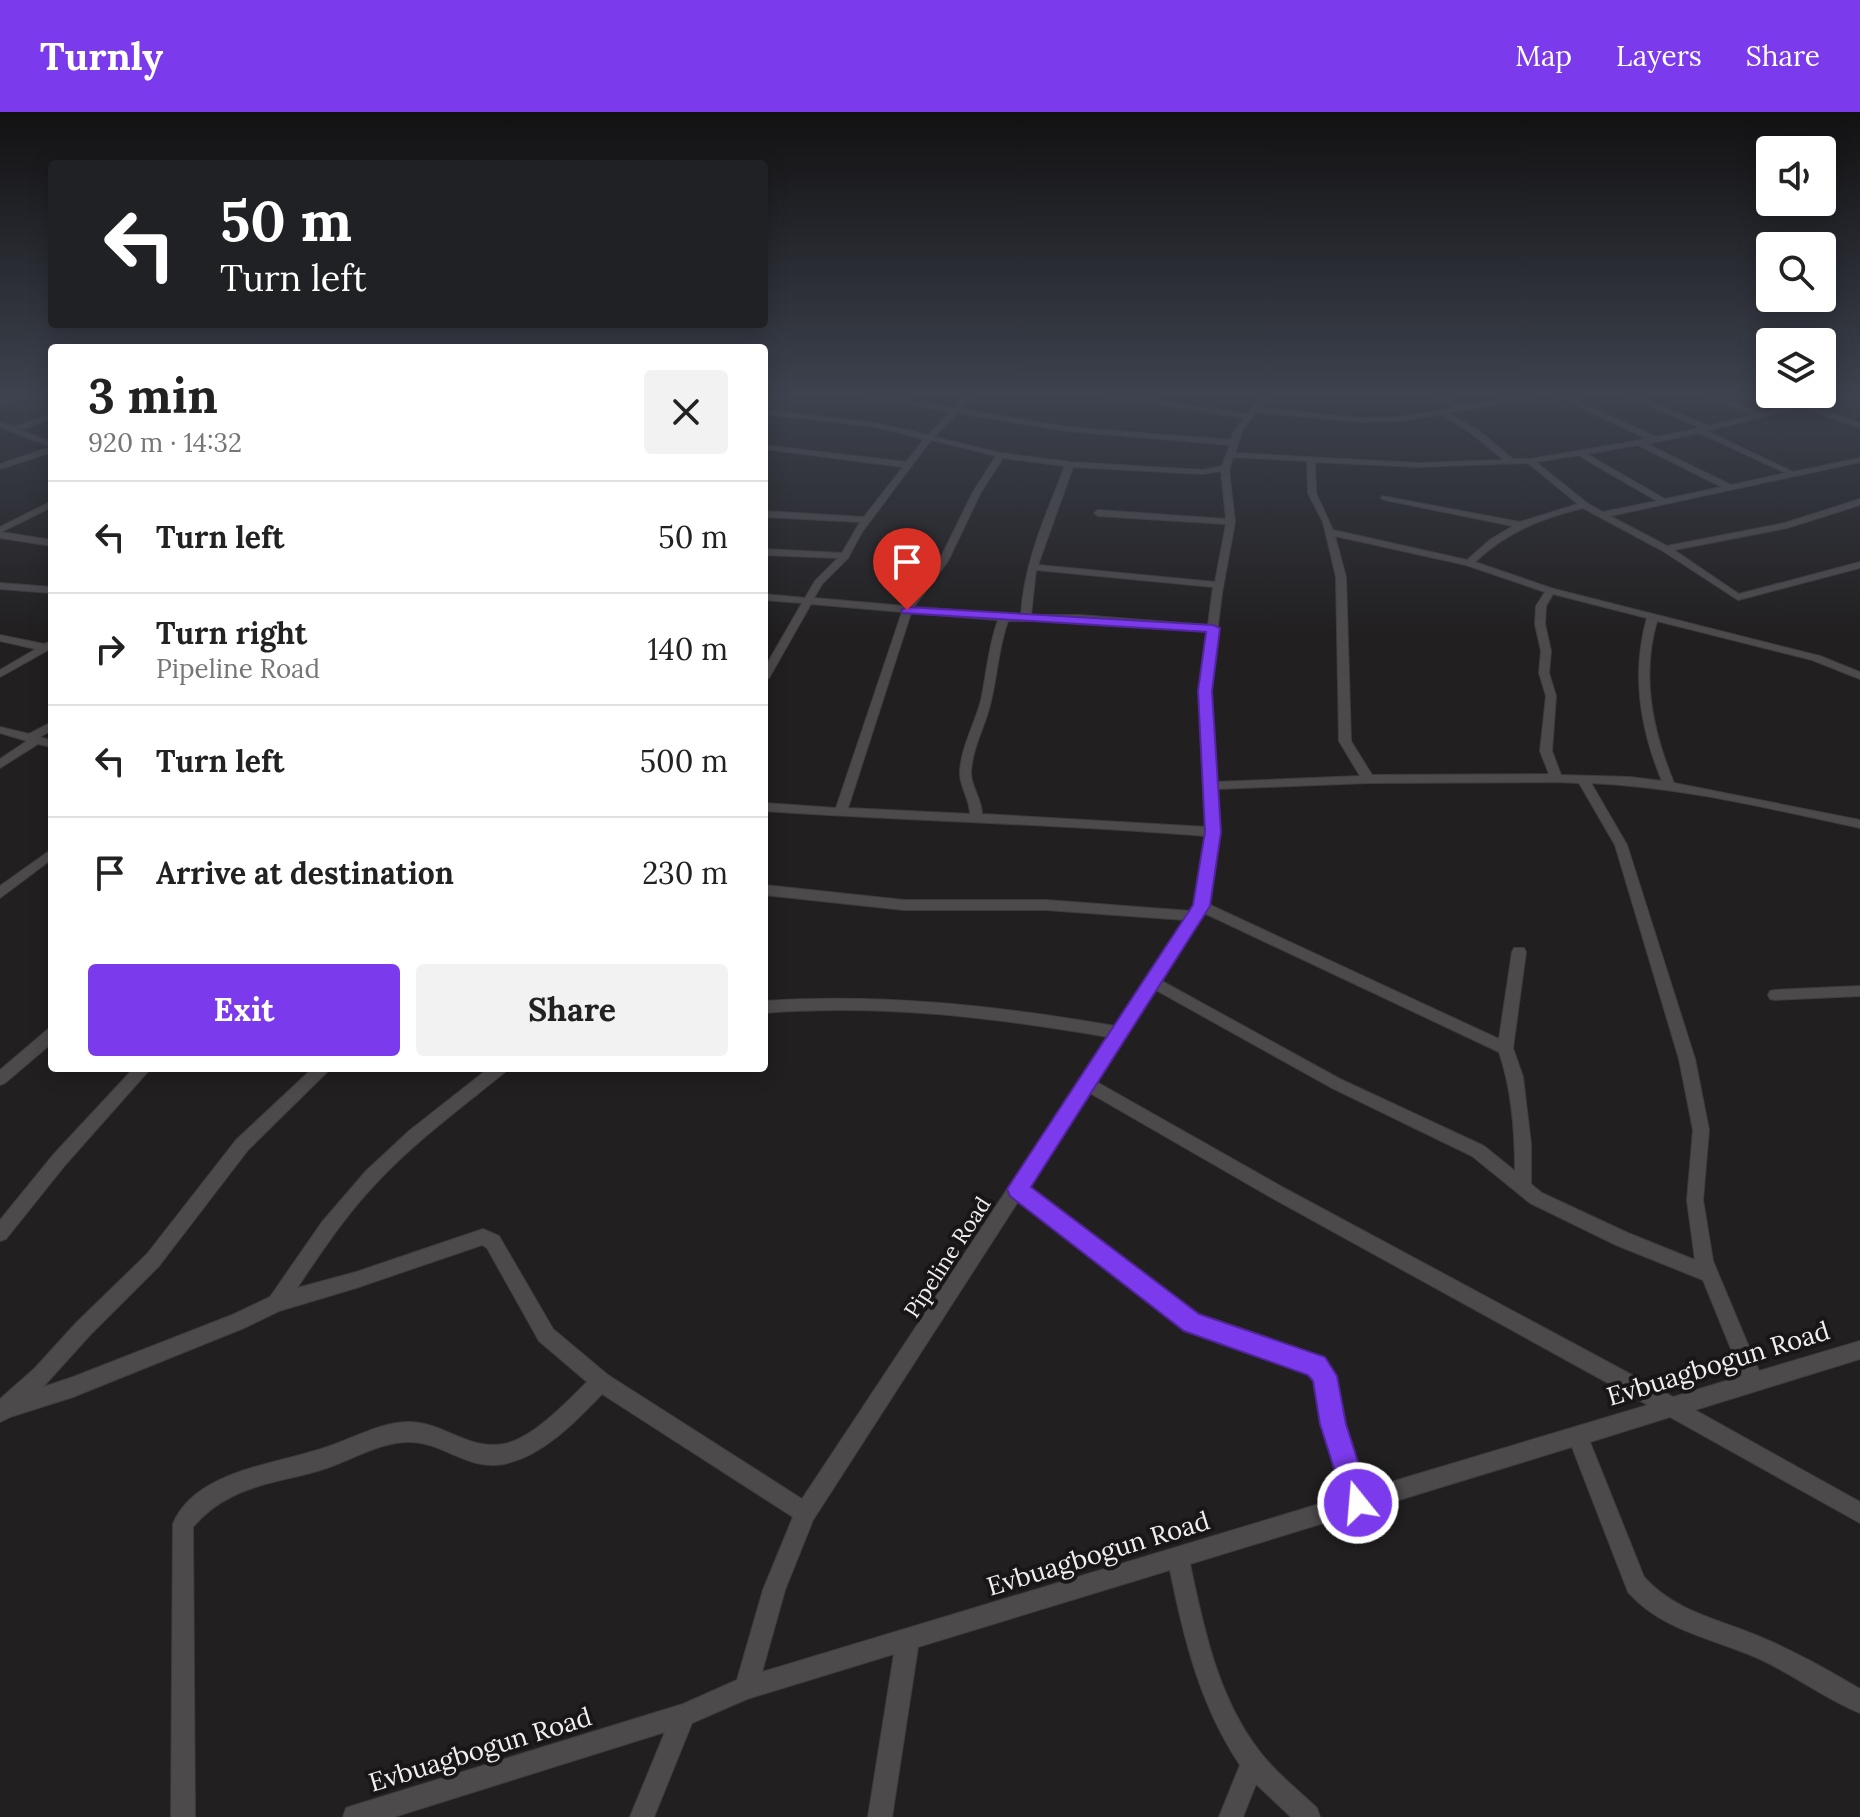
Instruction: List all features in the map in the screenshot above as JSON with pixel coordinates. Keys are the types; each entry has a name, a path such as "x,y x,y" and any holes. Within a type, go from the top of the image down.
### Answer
{"street":[{"path":"768,672 828,571 845,556 900,477"},
{"path":"840,813 907,610 943,561 987,477"},
{"path":"1026,617 1025,591 1044,526 1065,477"},
{"name":"Pipeline Road","path":"746,1688 774,1590 805,1513 1199,911 1213,832 1205,691 1218,585 1226,563 1231,522 1231,477"},
{"path":"1311,477 1312,493 1329,532 1341,577 1345,741 1368,779"},
{"path":"1549,477 1584,505 1666,549 1738,597 1860,565"},
{"path":"1621,477 1665,502"},
{"path":"1708,477 1731,488"},
{"path":"1601,515 1772,477"},
{"path":"1385,498 1521,525"},
{"path":"1666,549 1787,525 1860,502"},
{"path":"1469,563 1492,539 1521,525 1584,505"},
{"path":"0,532 48,506"},
{"path":"1098,513 1231,522"},
{"path":"768,514 868,520"},
{"path":"0,532 48,542"},
{"path":"1329,532 1469,563 1551,591 1816,658 1860,676"},
{"path":"768,552 845,556"},
{"path":"1033,567 1218,585"},
{"path":"0,586 48,590"},
{"path":"1551,591 1541,606 1540,624 1546,651 1544,673 1551,696 1546,751 1556,778"},
{"path":"768,597 810,598 1004,618 1213,628"},
{"path":"1653,616 1643,643 1642,674 1656,757 1670,786"},
{"path":"976,818 976,804 965,777 967,757 986,701 994,646 1004,618"},
{"path":"0,638 48,646"},
{"path":"0,674 48,647"},
{"path":"768,657 777,658"},
{"path":"0,764 48,728"},
{"path":"0,730 48,743"},
{"path":"1209,786 1368,779 1583,779 1670,786 1860,824"},
{"path":"1583,779 1621,845 1687,1059 1701,1130 1695,1200 1709,1274 1754,1381"},
{"path":"768,807 840,813 1102,822 1213,832"},
{"path":"0,893 48,856"},
{"path":"768,890 904,905 1046,905 1199,911 1505,1048"},
{"path":"1519,952 1505,1048 1515,1077 1523,1188"},
{"path":"1153,982 1335,1083 1493,1160 1523,1188 1555,1208 1709,1274"},
{"path":"1775,995 1860,991"},
{"path":"768,1007 909,1006 1023,1015 1120,1033"},
{"path":"0,1079 48,1037"},
{"path":"0,1233 60,1159 139,1072"},
{"path":"4,1409 153,1260 242,1145 319,1072"},
{"path":"276,1303 328,1228 372,1176 415,1136 495,1072"},
{"path":"1086,1083 1304,1209 1860,1513"},
{"path":"1493,1160 1523,1157"},
{"path":"1018,1189 1192,1323 1316,1365 1325,1376 1333,1424 1358,1503"},
{"path":"4,1409 73,1387 238,1322 276,1303 483,1237 493,1242 546,1335 601,1382 805,1513"},
{"name":"Evbuagbogun Road","path":"355,1817 684,1715 746,1688 1860,1350"},
{"path":"183,1817 183,1524 191,1511 252,1478 321,1460 398,1433 416,1432 461,1452 504,1454 530,1442 601,1382"},
{"path":"1577,1435 1636,1584 1645,1597 1664,1609 1783,1659 1860,1702"},
{"path":"1178,1558 1197,1654 1212,1696 1253,1762 1308,1817"},
{"path":"880,1817 908,1639"},
{"path":"642,1817 684,1715"},
{"path":"1231,1817 1253,1762"}],"route":[{"path":"907,610 1213,628 1205,691 1207,771 1213,832 1210,868 1201,906 1018,1189 1192,1323 1316,1365 1325,1376 1333,1424 1358,1503"}]}
